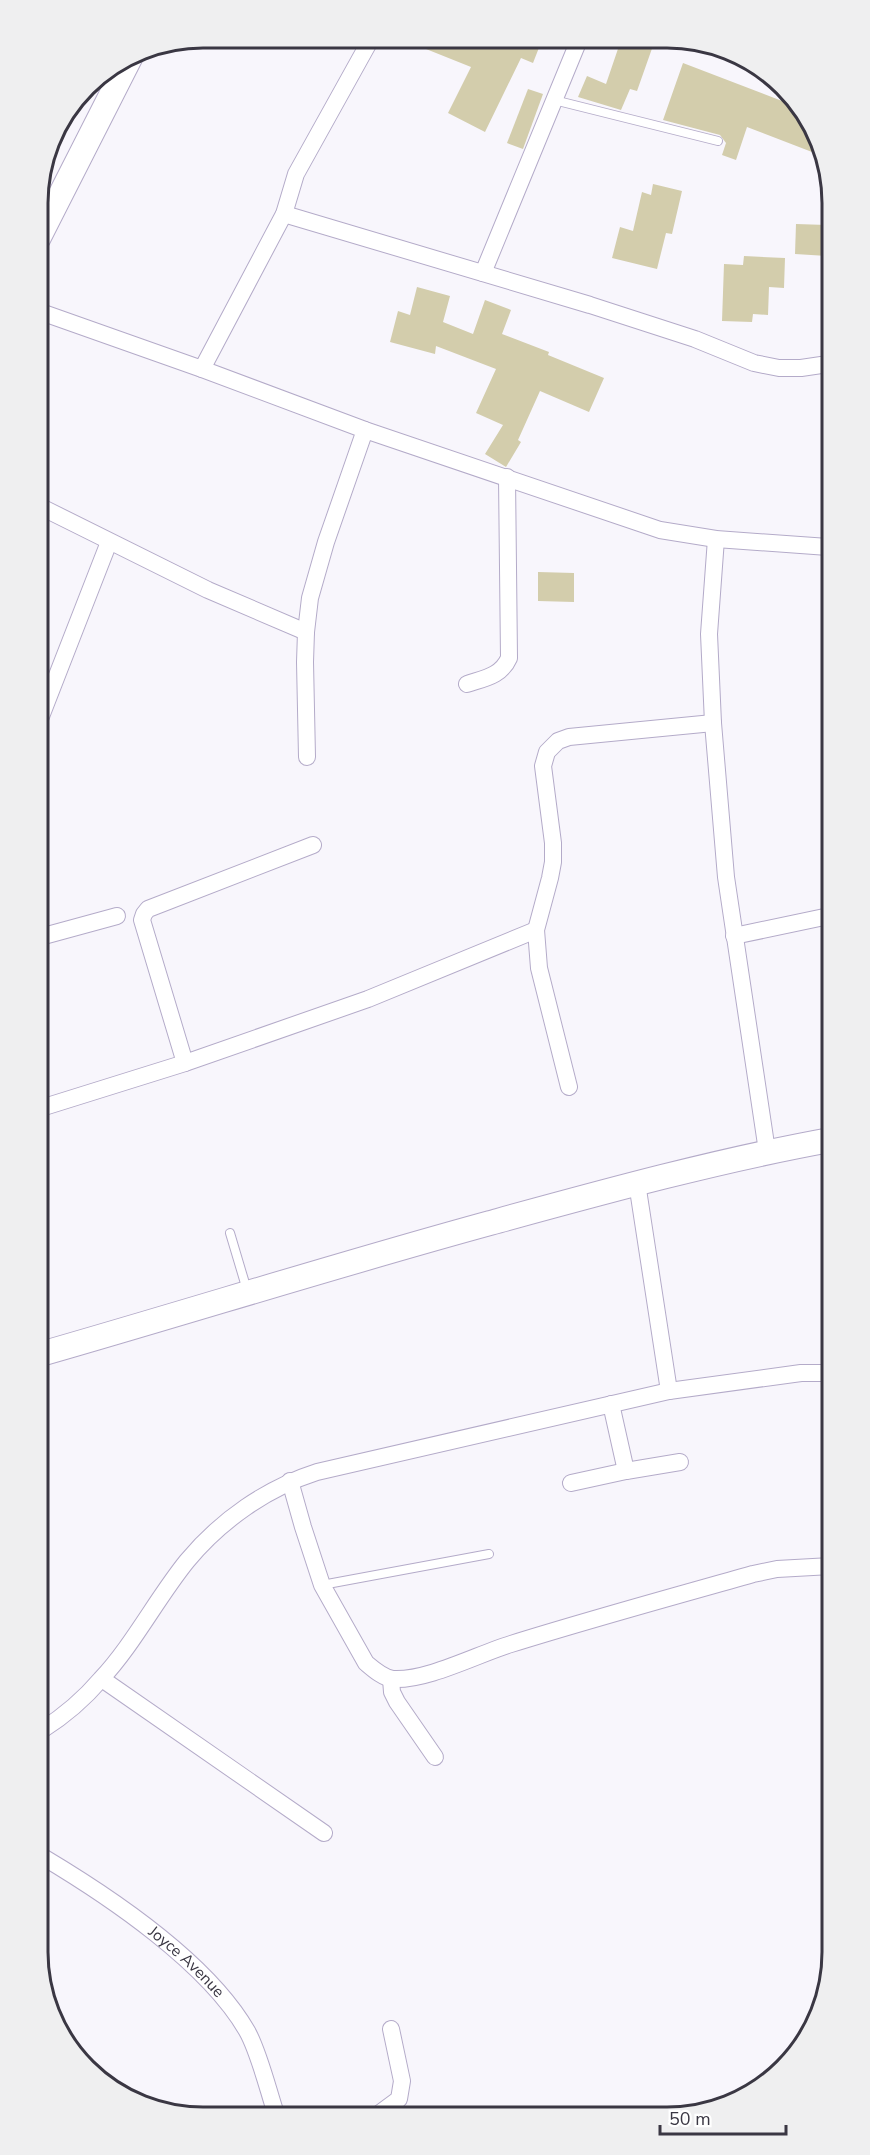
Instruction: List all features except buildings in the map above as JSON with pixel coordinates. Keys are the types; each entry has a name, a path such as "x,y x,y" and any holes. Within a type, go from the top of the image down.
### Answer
{"main road":[{"path":"48,218 124,70"},
{"path":"48,1352 411,1244 637,1183 767,1151 822,1141"}],"street":[{"path":"202,369 284,214 296,174 365,48"},
{"path":"483,273 576,48"},
{"path":"284,214 695,339 754,363 779,368 822,365"},
{"path":"48,315 364,430 660,530 716,539 822,547"},
{"path":"307,757 306,632 310,598 326,542 364,430"},
{"path":"467,684 498,674 505,667 509,658 507,477"},
{"path":"48,511 208,590 306,632"},
{"path":"716,539 709,634 713,723 726,877 767,1151"},
{"path":"48,698 109,542"},
{"path":"568,1087 539,968 536,930 553,862 553,843 543,766 547,752 558,741 569,737 713,723"},
{"path":"185,1063 142,920 144,914 148,909 313,845"},
{"path":"48,935 117,916"},
{"path":"734,936 822,917"},
{"path":"48,1106 185,1063 368,999 536,930"},
{"path":"637,1183 669,1391"},
{"path":"48,1726 71,1709 102,1679 188,1560 252,1502 290,1481 317,1472 669,1391 801,1373 822,1373"},
{"path":"611,1404 626,1470"},
{"path":"571,1483 626,1470 680,1462"},
{"path":"290,1481 322,1585 366,1662 376,1672 391,1679 439,1670 486,1652 594,1618 753,1574 777,1569 822,1566"},
{"path":"102,1679 324,1833"},
{"path":"391,1679 392,1692 397,1702 435,1757"},
{"name":"Joyce Avenue","path":"48,1860 80,1878 141,1924 190,1963 221,1994 248,2033 274,2107"},
{"path":"389,2107 399,2099 402,2081 391,2029"}],"lane":[{"path":"554,100 718,141"},
{"path":"230,1233 248,1293"},
{"path":"322,1585 489,1554"}]}
